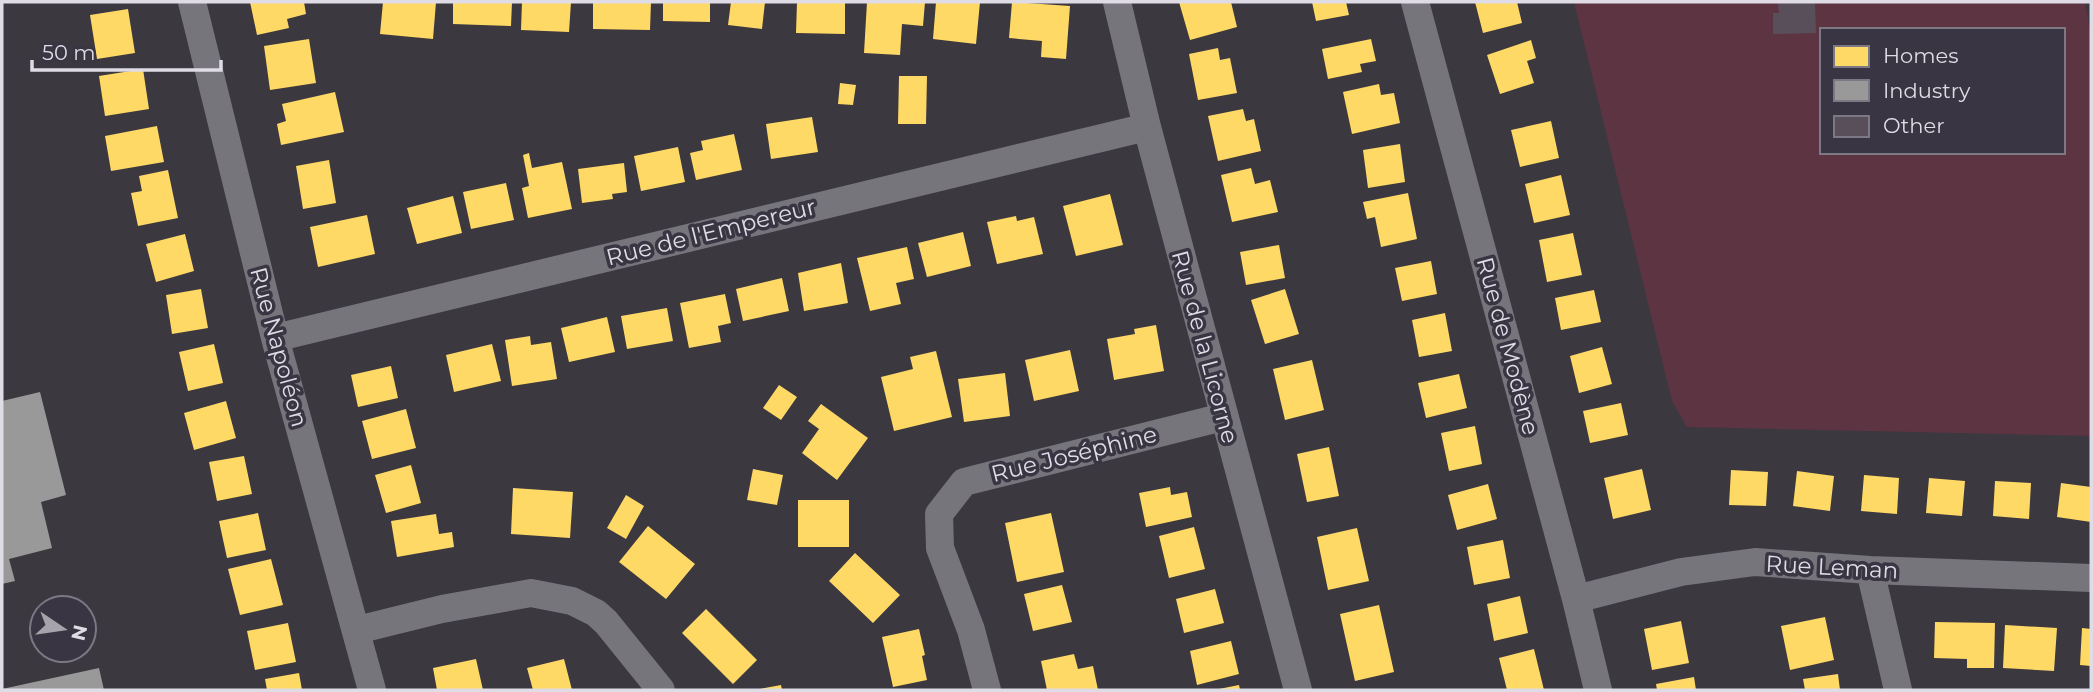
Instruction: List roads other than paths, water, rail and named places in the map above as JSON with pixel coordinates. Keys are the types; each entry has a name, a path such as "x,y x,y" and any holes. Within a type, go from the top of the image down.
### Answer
{"street":[{"name":"Rue Napoléon","path":"192,2 275,338 372,690"},
{"name":"Rue de la Licorne","path":"1117,2 1223,417 1298,690"},
{"name":"Rue de Modène","path":"1416,2 1598,690"},
{"name":"Rue de l'Empereur","path":"275,338 1147,127"},
{"name":"Rue Joséphine","path":"986,690 971,630 940,548 939,514 964,482 1223,417"},
{"name":"Rue Leman","path":"1576,599 1681,572 1755,562 1870,570 2091,578"},
{"path":"1870,570 1898,690"},
{"path":"357,630 442,609 531,593 572,601 596,613 606,622 662,690"}]}
